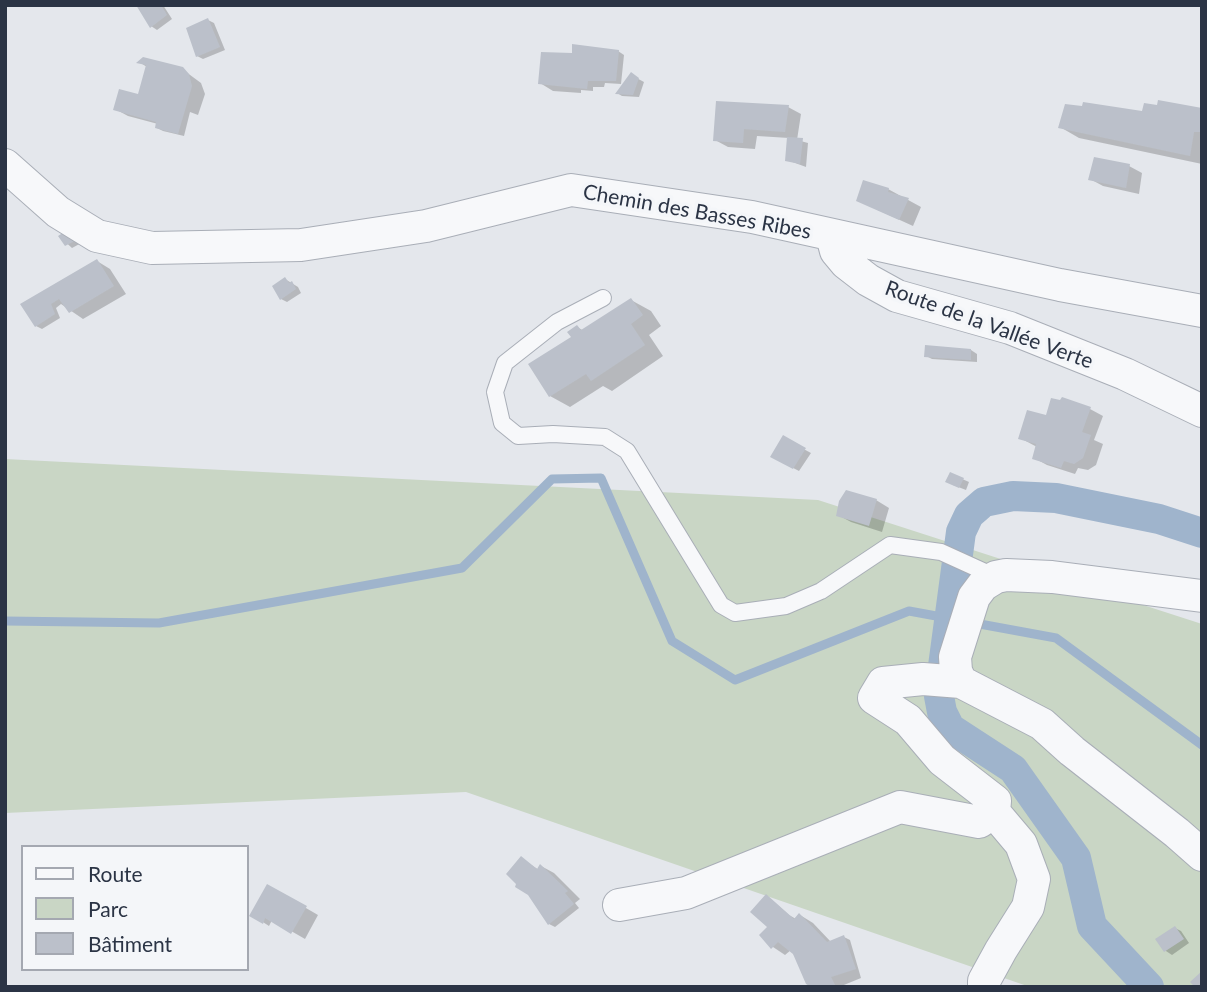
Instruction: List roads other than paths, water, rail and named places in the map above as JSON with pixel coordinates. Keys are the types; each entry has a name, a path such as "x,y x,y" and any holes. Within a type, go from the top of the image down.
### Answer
{"street":[{"name":"Chemin des Basses Ribes","path":"5,165 58,212 97,236 152,248 300,245 426,226 571,190 752,217 1060,285 1202,311"},
{"name":"Route de la Vallée Verte","path":"832,236 836,251 846,263 868,280 897,296 1010,328 1125,374 1202,411"},
{"path":"958,669 985,587 1006,575 1052,577 1202,596"},
{"path":"984,987 984,981 995,960 1028,907 1034,879 1021,844 994,813 995,801 942,760 908,720 874,698 883,683 923,678 958,669 1042,724 1202,855"},
{"path":"619,905 686,893 900,807 979,822 994,813"}],"lane":[{"path":"603,298 557,322 505,363 495,391 502,423 518,436 553,434 605,437 627,451 721,605 735,613 786,606 821,591 890,545 941,552 985,587"}],"waterway":[{"path":"5,621 159,623 462,568 552,479 601,478 672,641 735,680 909,611 1056,638 1202,745"},
{"path":"1149,987 1092,926 1076,858 1013,769 950,728 942,712 939,696 961,532 969,515 984,502 1013,496 1056,498 1159,519 1202,533"}]}
